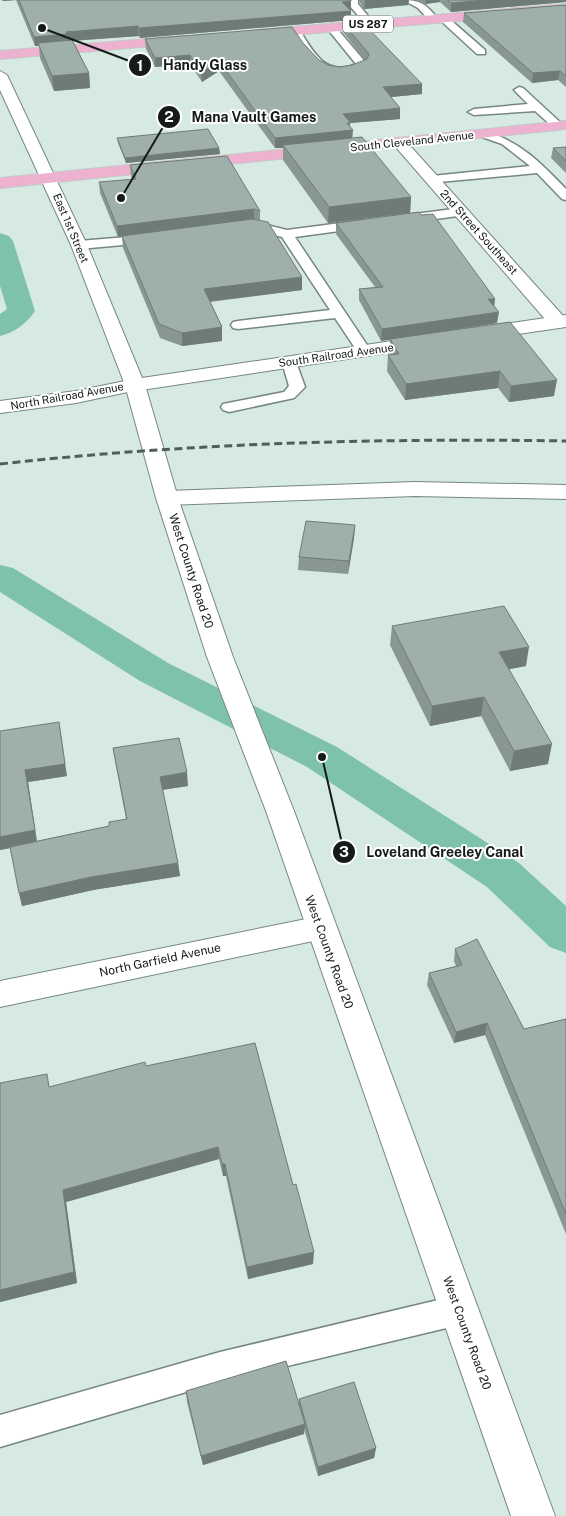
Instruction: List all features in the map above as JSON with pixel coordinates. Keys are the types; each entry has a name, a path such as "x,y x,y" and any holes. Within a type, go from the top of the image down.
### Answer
{"highway":[{"name":"US 287","path":"246,34 566,8"},
{"path":"0,55 198,38"},
{"name":"South Cleveland Avenue","path":"1,183 562,126"}],"main road":[{"name":"East 1st Street","path":"0,75 79,245 135,385"},
{"name":"2nd Street Southeast","path":"399,142 562,321"},
{"path":"461,336 562,321"},
{"name":"South Railroad Avenue","path":"135,385 442,339"},
{"name":"North Railroad Avenue","path":"0,407 76,397 135,385"},
{"name":"West County Road 20","path":"135,385 167,498 220,658 280,811 533,1516"},
{"path":"167,498 414,490 566,492"},
{"name":"North Garfield Avenue","path":"0,994 321,928"}],"lane":[{"path":"353,0 353,4 370,24"},
{"path":"408,0 421,6 482,52"},
{"path":"295,30 323,68 333,71 362,65 331,27"},
{"path":"519,90 562,126"},
{"path":"474,112 538,107"},
{"path":"483,134 508,143 528,157 566,196"},
{"path":"432,180 539,169"},
{"path":"394,220 461,212"},
{"path":"235,228 254,226 287,234 374,223"},
{"path":"287,234 364,351"},
{"path":"79,245 119,243 168,237"},
{"path":"238,325 339,313"},
{"path":"229,407 289,395 298,388 289,362"},
{"path":"0,1431 220,1368 459,1310"}],"building":[{"path":"19,0 351,0 342,2 351,11 139,28 138,26 66,32 67,34 34,37"},
{"path":"448,0 486,0 451,3"},
{"path":"566,5 566,76 560,71 533,73 464,13"},
{"path":"362,22 422,84 383,87 400,108 343,114 351,123 347,123 353,130 275,138 219,61 201,73 190,55 155,58 145,39 292,27 303,43 319,60 328,65 339,67 352,65 367,59 369,54 343,23"},
{"path":"72,40 89,73 52,76 38,43"},
{"path":"208,129 219,148 125,158 117,138"},
{"path":"362,137 411,197 329,207 283,145"},
{"path":"566,147 566,161 553,148"},
{"path":"227,156 260,211 254,209 117,226 99,182 136,179 130,165"},
{"path":"419,212 421,215 433,214 495,299 488,299 499,312 382,329 359,289 383,287 336,223"},
{"path":"252,219 268,222 302,277 204,289 222,327 182,333 159,324 122,236"},
{"path":"510,322 557,380 511,386 500,371 406,384 388,355 399,354 390,339"},
{"path":"306,521 355,525 349,561 299,557"},
{"path":"504,606 529,647 499,652 552,744 514,751 484,697 432,706 392,626"},
{"path":"59,722 65,764 25,770 35,830 0,837 0,731"},
{"path":"179,738 187,772 160,777 178,863 91,877 19,893 10,847 109,826 109,822 127,819 113,748"},
{"path":"477,939 524,1029 566,1019 566,1214 487,1023 456,1032 429,973 462,965 455,949"},
{"path":"255,1043 293,1185 296,1184 314,1252 247,1267 225,1164 222,1164 218,1147 63,1190 74,1272 0,1290 0,1083 47,1074 49,1087 145,1062 146,1066"},
{"path":"286,1361 305,1424 201,1456 186,1391"},
{"path":"354,1382 376,1448 318,1467 299,1399"}],"waterway":[{"path":"0,241 21,311 0,328"},
{"path":"0,576 154,672 322,757 503,875 566,934"}],"railway":[{"path":"0,464 141,451 282,443 424,440 566,441"}],"place":[{"name":"Handy Glass","path":"42,28"},
{"name":"Mana Vault Games","path":"121,198"},
{"name":"Loveland Greeley Canal","path":"322,757"}]}
